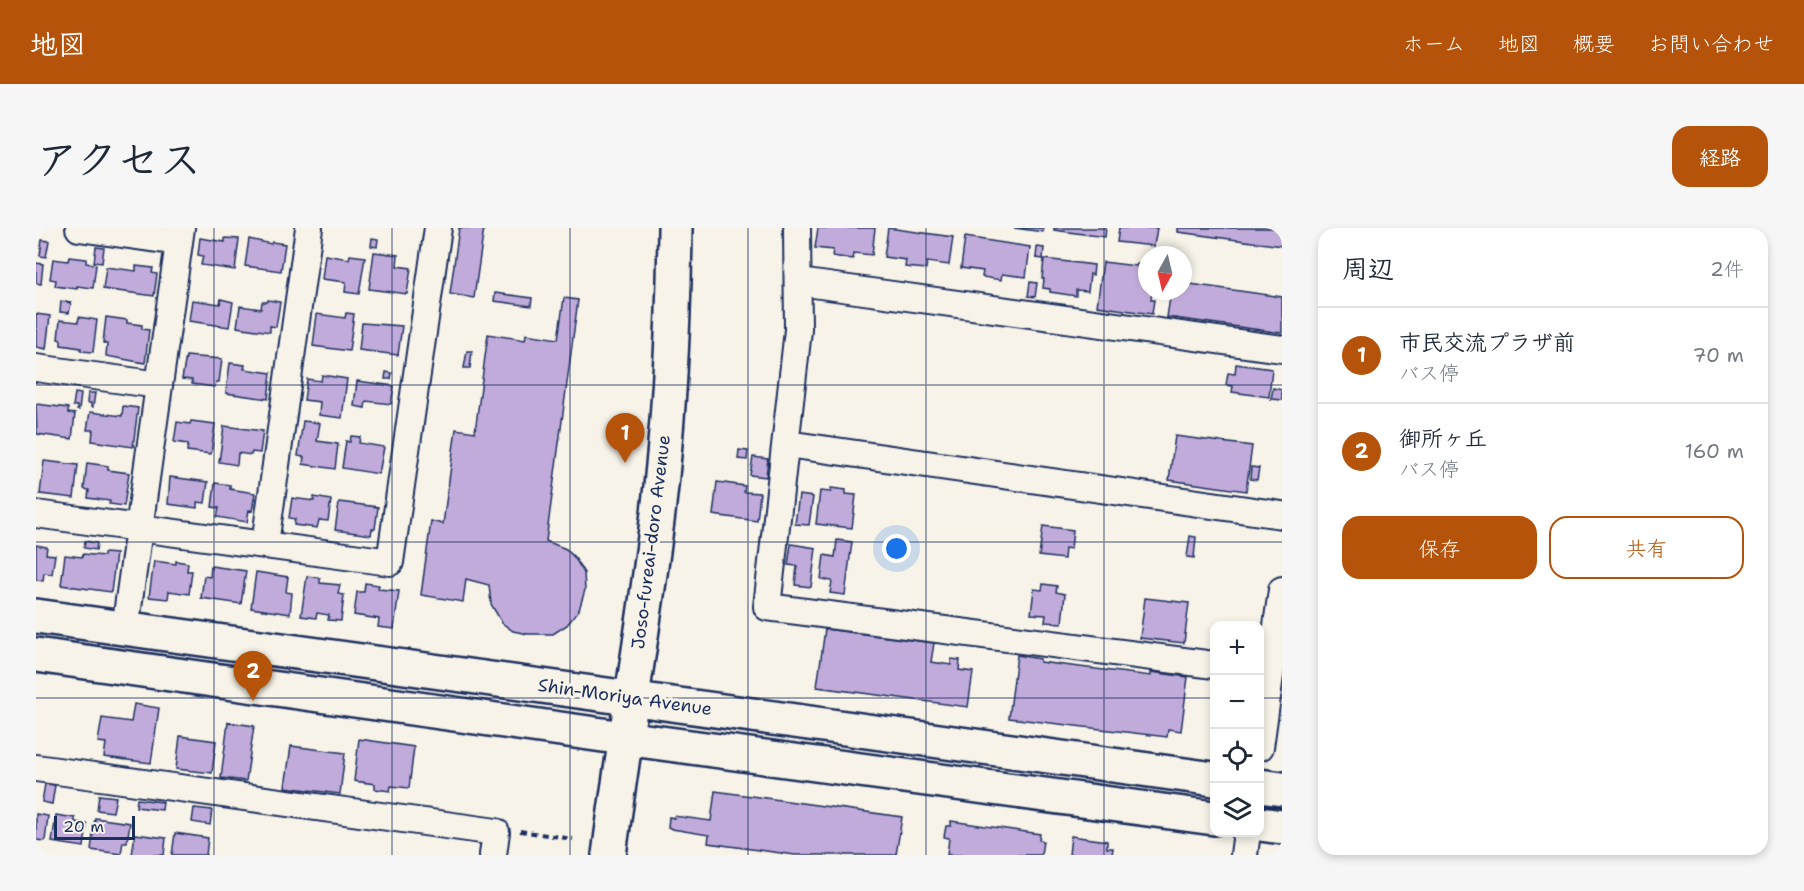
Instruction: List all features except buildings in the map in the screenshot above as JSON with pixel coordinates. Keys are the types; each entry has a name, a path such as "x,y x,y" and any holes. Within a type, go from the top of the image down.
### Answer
{"street":[{"path":"79,228 180,235 125,628"},
{"path":"265,544 309,228"},
{"path":"36,514 390,562 438,228"},
{"name":"Joso-fureai-doro Avenue","path":"609,855 661,480 675,290 675,228"},
{"path":"797,228 798,330 767,607 1210,664"},
{"path":"799,282 1282,349"},
{"path":"36,368 159,385"},
{"path":"787,444 1282,515"},
{"path":"1263,729 1282,590"},
{"name":"Shin-Moriya Avenue","path":"36,616 1210,778"},
{"path":"36,654 624,738 1210,817"},
{"path":"36,768 494,844"},
{"path":"1264,787 1282,789"},
{"path":"1264,825 1282,827"},
{"path":"1244,855 1246,837"}],"path":[{"path":"494,844 514,830 573,838"}],"place":[{"name":"市民交流プラザ前","path":"625,463"},
{"name":"御所ヶ丘","path":"253,701"}]}
